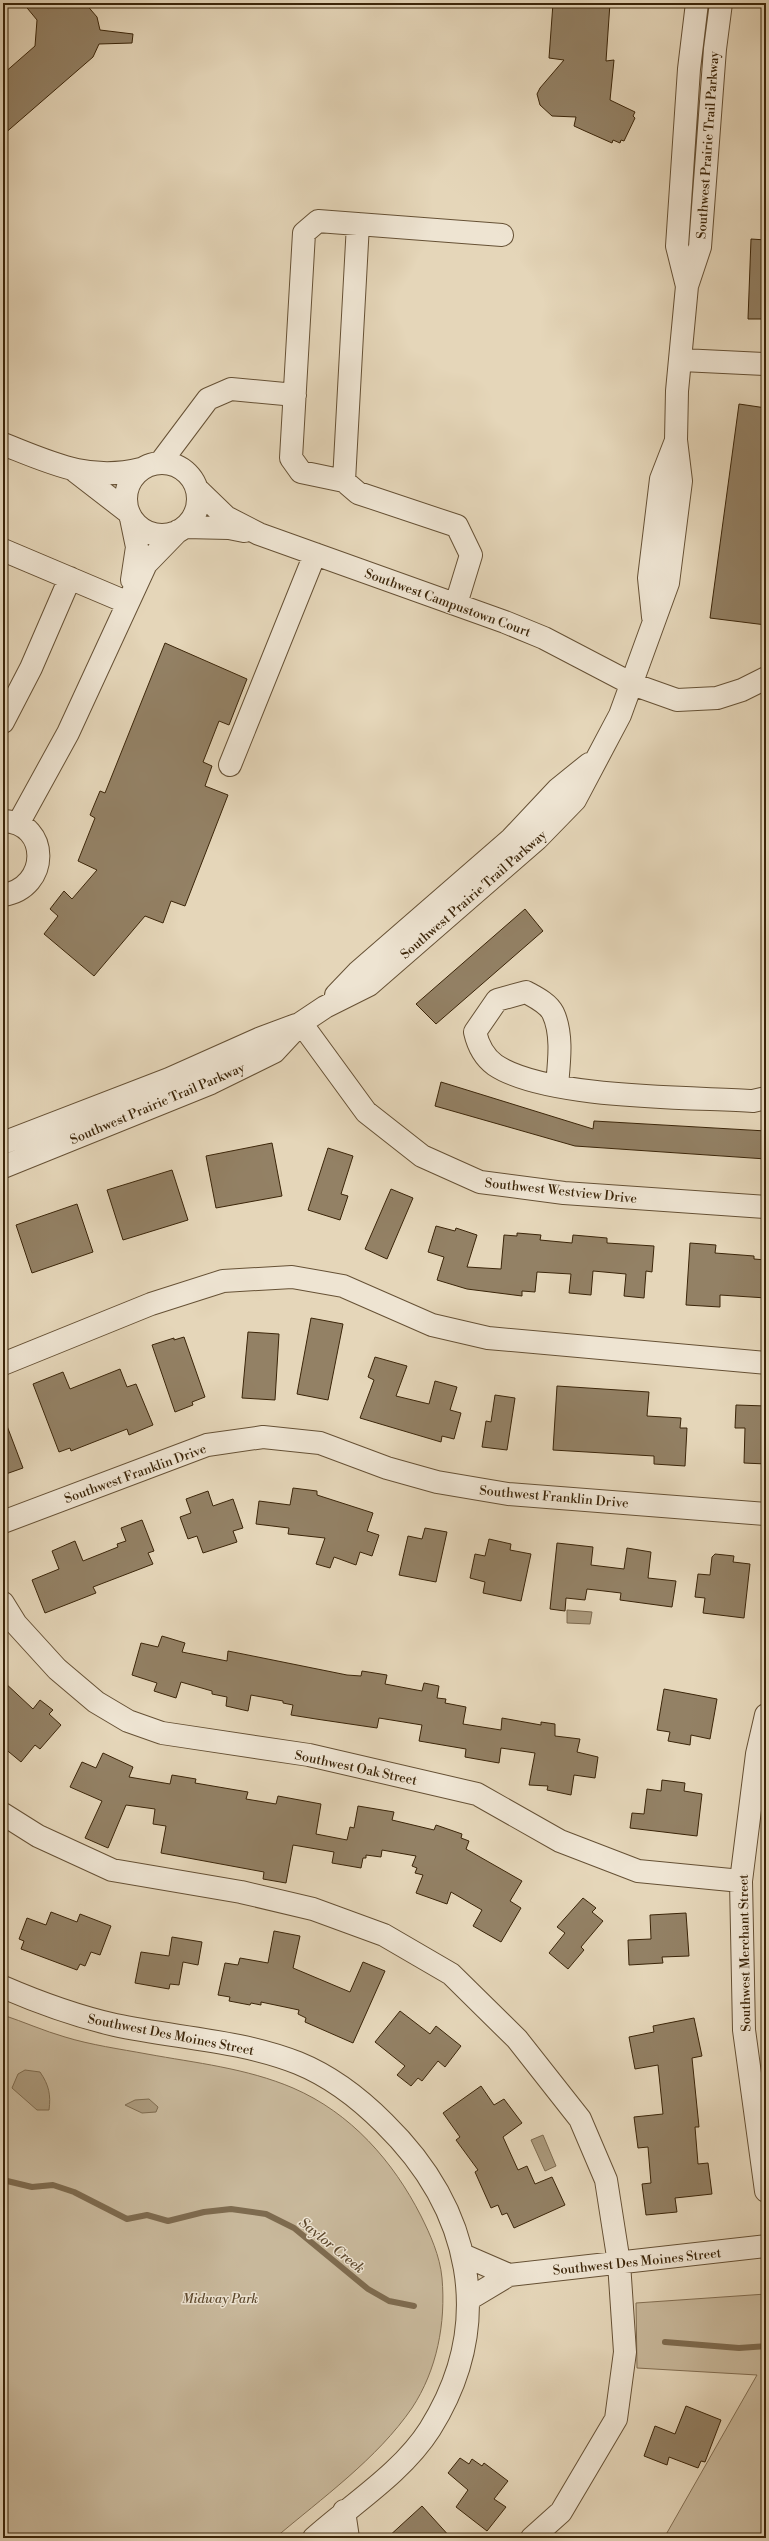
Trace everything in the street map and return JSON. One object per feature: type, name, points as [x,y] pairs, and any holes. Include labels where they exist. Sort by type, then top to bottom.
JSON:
[{"type":"street","name":"Southwest Prairie Trail Parkway","points":[[687,286],[677,246],[689,69],[697,3]]},
{"type":"street","name":"Southwest Prairie Trail Parkway","points":[[3,1167],[241,1069],[274,1052],[301,1024],[325,1007],[368,984],[537,839],[575,800],[597,758],[612,734],[632,684],[653,621],[668,583],[681,481],[676,440],[678,391],[682,360],[687,286],[700,246],[715,49],[721,3]]},
{"type":"street","points":[[456,604],[472,555],[456,526],[358,493],[344,481],[302,472],[291,458],[304,234],[318,221],[502,235]]},
{"type":"street","points":[[344,481],[358,224]]},
{"type":"street","points":[[682,360],[766,364]]},
{"type":"street","points":[[126,602],[137,547],[126,504],[127,488],[130,481],[151,466],[191,421],[208,399],[231,389],[294,395]]},
{"type":"street","points":[[3,895],[12,893],[28,884],[34,877],[39,861],[36,843],[29,832],[10,822],[68,733],[126,602],[146,564],[181,529],[196,510],[192,481],[191,421]]},
{"type":"street","name":"Southwest Campustown Court","points":[[3,444],[76,471],[124,473],[170,463],[192,481],[226,517],[259,534],[456,604],[544,638],[632,684],[677,700],[717,698],[742,690],[766,678]]},
{"type":"street","name":"Southwest Campustown Court","points":[[76,471],[130,515],[141,529],[155,535],[181,529],[229,528],[259,534]]},
{"type":"street","points":[[4,552],[126,602]]},
{"type":"street","points":[[230,765],[315,554]]},
{"type":"street","points":[[3,722],[31,668],[70,578]]},
{"type":"street","points":[[557,1085],[560,1045],[553,1013],[540,1000],[526,992],[497,1000],[475,1032],[479,1048],[495,1065],[524,1078],[557,1085],[631,1094],[753,1101],[766,1098]]},
{"type":"street","name":"Southwest Prairie Trail Parkway","points":[[3,1143],[169,1079],[261,1038],[301,1024]]},
{"type":"street","name":"Southwest Westview Drive","points":[[301,1024],[366,1112],[422,1156],[480,1182],[564,1193],[766,1207]]},
{"type":"street","points":[[3,1364],[151,1304],[223,1281],[292,1277],[343,1286],[432,1325],[488,1338],[766,1363]]},
{"type":"street","name":"Southwest Franklin Drive","points":[[3,1522],[207,1445],[263,1437],[320,1443],[387,1468],[437,1482],[508,1494],[766,1514]]},
{"type":"street","name":"Southwest Oak Street","points":[[3,1602],[21,1630],[57,1669],[96,1702],[128,1720],[162,1733],[309,1755],[477,1794],[560,1841],[638,1872],[741,1881]]},
{"type":"street","name":"Southwest Merchant Street","points":[[766,1715],[757,1754],[741,1881],[744,2030],[761,2117],[766,2191]]},
{"type":"street","points":[[3,1814],[38,1836],[112,1870],[241,1892],[313,1909],[384,1935],[451,1974],[517,2039],[580,2119],[606,2180],[619,2263],[625,2352],[616,2419],[561,2512],[532,2538]]},
{"type":"street","name":"Southwest Des Moines Street","points":[[3,1987],[43,2005],[117,2025],[224,2042],[299,2063],[349,2092],[375,2114],[420,2163],[449,2211],[463,2255],[469,2299],[464,2348],[448,2396],[429,2430],[405,2460],[314,2538]]},
{"type":"street","name":"Southwest Des Moines Street","points":[[469,2299],[509,2275],[766,2246]]},
{"type":"street","name":"Southwest Des Moines Street","points":[[463,2255],[509,2275]]},
{"type":"street","points":[[344,2511],[348,2538]]},
{"type":"green space","name":"Midway Park","points":[[3,2015],[75,2040],[239,2071],[275,2081],[314,2098],[352,2125],[368,2141],[397,2176],[421,2216],[437,2253],[441,2270],[443,2295],[443,2312],[438,2346],[428,2378],[412,2408],[398,2427],[366,2461],[275,2538],[3,2538]]},
{"type":"green space","points":[[766,2294],[766,2538],[664,2538],[757,2375],[637,2368],[636,2303]]},
{"type":"shaded area","points":[[567,1610],[592,1612],[590,1624],[567,1623]]},
{"type":"shaded area","points":[[25,2070],[40,2072],[43,2077],[49,2090],[49,2110],[37,2110],[12,2088],[18,2074]]},
{"type":"shaded area","points":[[149,2099],[158,2107],[156,2112],[142,2113],[125,2105],[135,2100]]},
{"type":"shaded area","points":[[543,2135],[556,2166],[545,2171],[531,2140]]},
{"type":"building","points":[[23,3],[85,3],[97,17],[100,30],[133,34],[132,43],[99,44],[93,57],[3,135],[3,74],[35,46],[37,20]]},
{"type":"building","points":[[553,3],[610,3],[606,61],[614,60],[610,100],[635,112],[633,116],[635,118],[624,141],[621,140],[620,143],[613,140],[612,143],[574,126],[576,117],[552,116],[540,105],[537,94],[540,88],[564,60],[549,58]]},
{"type":"building","points":[[751,239],[766,240],[766,319],[748,319]]},
{"type":"building","points":[[739,404],[766,408],[766,625],[710,618]]},
{"type":"building","points":[[165,643],[247,679],[229,725],[219,721],[203,762],[212,766],[205,786],[228,795],[185,906],[171,901],[163,923],[145,916],[94,976],[44,934],[58,916],[50,909],[64,891],[72,899],[97,870],[78,861],[95,818],[90,815],[100,791],[105,793]]},
{"type":"building","points":[[525,909],[543,931],[436,1024],[416,1004]]},
{"type":"building","points":[[441,1082],[593,1129],[594,1121],[766,1131],[766,1159],[575,1146],[435,1106]]},
{"type":"building","points":[[272,1143],[282,1196],[216,1208],[206,1156]]},
{"type":"building","points":[[328,1148],[353,1156],[341,1194],[348,1196],[340,1220],[308,1210]]},
{"type":"building","points":[[172,1170],[188,1220],[123,1240],[107,1190]]},
{"type":"building","points":[[391,1189],[413,1198],[387,1259],[365,1249]]},
{"type":"building","points":[[77,1204],[93,1252],[32,1273],[16,1225]]},
{"type":"building","points":[[436,1226],[455,1231],[456,1228],[477,1235],[467,1267],[501,1269],[504,1235],[517,1236],[517,1233],[541,1235],[540,1240],[572,1243],[573,1235],[607,1238],[607,1243],[654,1246],[652,1272],[646,1271],[644,1298],[624,1296],[626,1274],[593,1271],[591,1295],[569,1293],[571,1274],[537,1272],[535,1292],[522,1291],[522,1296],[467,1289],[437,1280],[444,1257],[428,1252]]},
{"type":"building","points":[[690,1243],[716,1245],[715,1253],[754,1256],[754,1259],[766,1260],[766,1298],[720,1295],[720,1307],[686,1305]]},
{"type":"building","points":[[311,1318],[343,1324],[328,1400],[297,1394]]},
{"type":"building","points":[[248,1332],[279,1334],[275,1400],[242,1398]]},
{"type":"building","points":[[184,1337],[205,1397],[192,1402],[193,1405],[175,1412],[152,1345],[174,1338],[174,1340]]},
{"type":"building","points":[[375,1357],[407,1366],[396,1396],[429,1404],[435,1381],[457,1387],[450,1410],[461,1413],[454,1439],[442,1436],[441,1442],[360,1418],[374,1380],[368,1377]]},
{"type":"building","points":[[120,1369],[127,1387],[136,1384],[153,1425],[129,1435],[127,1429],[71,1451],[70,1448],[59,1452],[33,1384],[63,1372],[70,1389]]},
{"type":"building","points":[[557,1386],[649,1392],[647,1416],[681,1418],[680,1428],[687,1428],[685,1466],[654,1464],[654,1456],[553,1450]]},
{"type":"building","points":[[495,1395],[515,1398],[507,1450],[482,1447],[486,1421],[491,1422]]},
{"type":"building","points":[[736,1405],[766,1406],[766,1464],[744,1463],[745,1428],[735,1428]]},
{"type":"building","points":[[4,1418],[23,1468],[3,1475],[3,1419]]},
{"type":"building","points":[[293,1488],[317,1491],[317,1495],[373,1513],[367,1531],[379,1535],[372,1556],[360,1552],[356,1565],[334,1557],[330,1568],[316,1564],[325,1538],[288,1534],[289,1528],[256,1524],[259,1501],[290,1505]]},
{"type":"building","points":[[208,1491],[213,1506],[233,1499],[243,1528],[233,1531],[237,1542],[203,1553],[197,1536],[188,1539],[180,1517],[191,1513],[186,1499]]},
{"type":"building","points":[[142,1520],[154,1551],[148,1553],[153,1564],[93,1587],[96,1593],[45,1613],[32,1580],[59,1569],[52,1551],[75,1541],[83,1561],[118,1547],[117,1544],[126,1541],[121,1528]]},
{"type":"building","points":[[425,1528],[447,1532],[436,1582],[399,1575],[408,1536],[422,1539]]},
{"type":"building","points":[[489,1539],[511,1544],[510,1550],[531,1554],[521,1601],[483,1593],[485,1582],[470,1578],[475,1554],[485,1556]]},
{"type":"building","points":[[557,1543],[593,1547],[591,1565],[624,1569],[627,1548],[651,1552],[648,1578],[676,1581],[672,1607],[620,1600],[621,1593],[587,1589],[585,1600],[566,1598],[565,1611],[550,1609]]},
{"type":"building","points":[[715,1554],[734,1556],[733,1562],[750,1564],[744,1618],[703,1613],[705,1598],[695,1597],[698,1574],[710,1575],[712,1557]]},
{"type":"building","points":[[162,1636],[185,1643],[182,1652],[227,1661],[228,1651],[347,1675],[361,1676],[362,1671],[387,1675],[385,1684],[422,1691],[424,1683],[439,1686],[437,1698],[446,1699],[445,1703],[466,1707],[463,1724],[501,1730],[502,1718],[541,1725],[541,1722],[555,1724],[555,1736],[580,1739],[577,1752],[598,1757],[595,1778],[574,1775],[571,1795],[547,1790],[548,1786],[529,1785],[535,1753],[501,1748],[499,1763],[465,1757],[466,1749],[419,1741],[422,1725],[379,1718],[377,1728],[291,1715],[293,1705],[283,1703],[283,1701],[251,1695],[248,1711],[226,1706],[227,1697],[212,1694],[212,1691],[181,1682],[176,1698],[154,1691],[157,1683],[132,1675],[141,1643],[158,1647]]},
{"type":"building","points":[[3,1681],[33,1709],[40,1700],[53,1710],[49,1714],[61,1725],[40,1749],[35,1745],[21,1762],[3,1747]]},
{"type":"building","points":[[664,1689],[717,1699],[710,1739],[691,1735],[690,1745],[668,1741],[670,1732],[657,1730]]},
{"type":"building","points":[[103,1753],[133,1767],[129,1777],[170,1784],[172,1775],[196,1779],[195,1783],[248,1792],[246,1799],[276,1804],[278,1796],[321,1804],[316,1834],[347,1840],[350,1827],[354,1828],[358,1806],[394,1812],[392,1820],[434,1830],[436,1825],[462,1834],[461,1838],[469,1841],[466,1849],[522,1881],[510,1901],[521,1908],[501,1942],[473,1926],[482,1910],[451,1892],[447,1904],[416,1893],[423,1875],[415,1873],[417,1868],[412,1866],[416,1856],[382,1850],[381,1857],[366,1855],[366,1858],[363,1858],[361,1868],[332,1863],[334,1852],[293,1845],[286,1883],[263,1879],[264,1872],[161,1853],[166,1826],[153,1824],[155,1809],[126,1805],[108,1848],[85,1838],[102,1801],[70,1787],[82,1762],[96,1768]]},
{"type":"building","points":[[662,1780],[685,1783],[684,1791],[702,1794],[697,1836],[630,1828],[632,1813],[644,1814],[647,1789],[661,1791]]},
{"type":"building","points":[[583,1898],[596,1908],[592,1912],[603,1921],[581,1947],[584,1950],[568,1969],[549,1953],[565,1933],[557,1927]]},
{"type":"building","points":[[51,1912],[77,1922],[80,1914],[111,1926],[100,1955],[91,1952],[85,1966],[80,1964],[77,1970],[21,1949],[24,1941],[19,1939],[27,1918],[46,1925]]},
{"type":"building","points":[[686,1913],[689,1956],[662,1957],[663,1963],[629,1965],[628,1940],[651,1939],[650,1915]]},
{"type":"building","points":[[274,1931],[300,1936],[293,1968],[350,1992],[363,1962],[385,1971],[353,2043],[305,2022],[306,2018],[298,2014],[299,2010],[261,2002],[261,2005],[251,2003],[250,2005],[229,2001],[230,1997],[218,1995],[225,1963],[238,1965],[240,1958],[268,1963]]},
{"type":"building","points":[[172,1937],[202,1942],[198,1965],[183,1962],[179,1985],[170,1984],[169,1989],[135,1983],[141,1952],[169,1956]]},
{"type":"building","points":[[400,2011],[430,2034],[436,2026],[461,2046],[445,2067],[438,2061],[422,2081],[418,2078],[411,2086],[397,2075],[405,2066],[375,2042]]},
{"type":"building","points":[[694,2018],[702,2056],[692,2058],[699,2127],[695,2127],[698,2164],[708,2163],[712,2194],[675,2198],[677,2212],[646,2215],[642,2184],[651,2183],[648,2147],[638,2148],[634,2117],[663,2114],[658,2065],[635,2069],[629,2037],[654,2032],[653,2026]]},
{"type":"building","points":[[481,2086],[494,2105],[504,2099],[522,2123],[503,2137],[518,2170],[527,2166],[535,2184],[552,2177],[565,2205],[514,2228],[507,2213],[502,2215],[498,2205],[491,2208],[475,2172],[478,2170],[456,2140],[460,2137],[443,2113]]},
{"type":"building","points":[[686,2406],[721,2420],[705,2462],[701,2461],[698,2468],[669,2457],[667,2465],[644,2456],[655,2426],[675,2434]]},
{"type":"building","points":[[460,2458],[469,2464],[472,2459],[482,2466],[484,2463],[508,2481],[494,2499],[506,2507],[487,2531],[456,2507],[468,2490],[448,2473]]},
{"type":"building","points":[[422,2506],[451,2538],[387,2538]]},
{"type":"waterway","name":"Saylor Creek","points":[[3,2180],[32,2187],[53,2185],[74,2192],[127,2219],[147,2215],[168,2221],[204,2212],[231,2209],[266,2214],[294,2228],[368,2289],[389,2301],[414,2306]]},
{"type":"waterway","name":"Saylor Creek","points":[[665,2342],[739,2348],[766,2346]]}]
